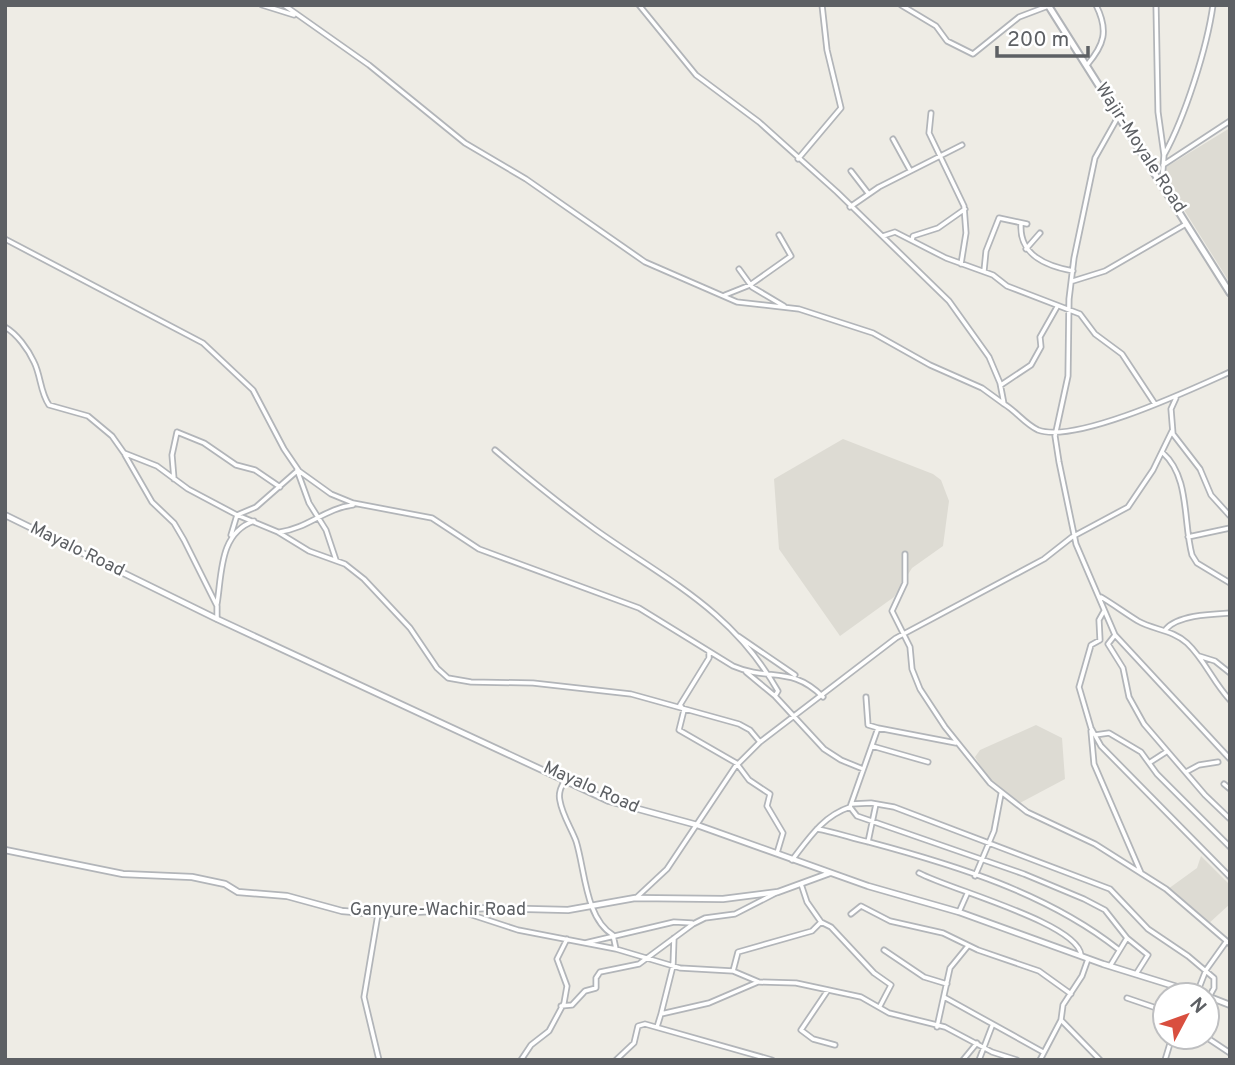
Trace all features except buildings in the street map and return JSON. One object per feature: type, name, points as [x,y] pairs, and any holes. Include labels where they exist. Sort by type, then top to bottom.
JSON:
[{"type":"main road","name":"Wajir-Moyale Road","points":[[1048,5],[1230,293]]},
{"type":"street","points":[[261,5],[296,15]]},
{"type":"street","points":[[284,5],[351,52],[465,144],[526,180],[653,266],[747,305],[786,307],[873,333],[952,376],[982,388],[1037,429],[1055,433],[1092,425],[1177,396],[1230,372]]},
{"type":"street","points":[[639,5],[692,70],[759,122],[883,236],[955,307],[984,348],[1001,385],[1004,404]]},
{"type":"street","points":[[798,159],[841,108],[827,50],[821,5]]},
{"type":"street","points":[[901,5],[936,26],[947,41],[973,54],[1005,31],[1019,17],[1048,5]]},
{"type":"street","points":[[1087,65],[1104,43],[1104,24],[1096,5]]},
{"type":"street","points":[[1156,5],[1159,139],[1164,155]]},
{"type":"street","points":[[1162,183],[1161,166],[1164,155],[1176,132],[1199,63],[1213,5]]},
{"type":"street","points":[[931,113],[929,133],[965,209],[967,233],[961,264]]},
{"type":"street","points":[[1118,116],[1095,158],[1073,271],[1069,310],[1068,376],[1055,433],[1075,537],[1115,635],[1230,759]]},
{"type":"street","points":[[1161,166],[1230,121]]},
{"type":"street","points":[[893,139],[910,170]]},
{"type":"street","points":[[850,206],[910,170],[962,145]]},
{"type":"street","points":[[851,171],[868,193]]},
{"type":"street","points":[[912,240],[914,236],[938,228],[965,209]]},
{"type":"street","points":[[984,271],[986,251],[999,218],[1027,224]]},
{"type":"street","points":[[1073,281],[1105,271],[1187,223]]},
{"type":"street","points":[[1021,224],[1020,239],[1026,249],[1048,266],[1073,271]]},
{"type":"street","points":[[883,236],[895,232],[961,264],[984,271],[1007,286],[1084,317],[1095,334],[1109,347],[1120,352],[1155,404]]},
{"type":"street","points":[[1026,249],[1040,233]]},
{"type":"street","points":[[723,296],[750,285],[791,256],[779,234]]},
{"type":"street","points":[[5,239],[203,343],[253,390],[295,465],[306,496],[319,517],[336,560]]},
{"type":"street","points":[[739,270],[750,285],[786,307]]},
{"type":"street","points":[[1001,385],[1031,365],[1041,348],[1040,337],[1057,307]]},
{"type":"street","points":[[5,327],[19,338],[35,363],[40,386],[49,405],[76,412],[100,424],[124,453],[152,502],[174,523],[217,606]]},
{"type":"street","points":[[635,898],[667,869],[737,764],[760,742],[823,697],[859,664],[904,633],[1044,559],[1075,537],[1128,507],[1163,453],[1172,431],[1171,409],[1177,396]]},
{"type":"street","points":[[1172,431],[1200,469],[1211,495],[1230,516]]},
{"type":"street","points":[[174,479],[172,455],[177,432],[204,443],[236,466],[255,470],[281,487]]},
{"type":"street","points":[[495,450],[578,517],[704,602],[769,674],[778,691],[775,696]]},
{"type":"street","points":[[124,453],[157,466],[174,479],[237,515],[278,532],[309,551],[336,560],[373,588],[421,641],[437,668],[448,678],[471,682],[533,683],[631,695],[739,724],[750,730],[760,742]]},
{"type":"street","points":[[1163,453],[1175,467],[1181,485],[1188,537],[1197,563],[1230,583]]},
{"type":"street","points":[[295,465],[331,494],[432,518],[479,550],[639,608],[744,670],[775,696],[824,749],[863,769]]},
{"type":"street","points":[[237,515],[256,508],[297,471]]},
{"type":"street","points":[[278,532],[299,530],[337,506],[364,503]]},
{"type":"street","name":"Mayalo Road","points":[[5,514],[217,619],[629,808],[697,825],[792,860],[959,912],[1088,959],[1158,981]]},
{"type":"street","points":[[217,619],[226,547],[237,515]]},
{"type":"street","points":[[230,537],[254,522]]},
{"type":"street","points":[[1188,537],[1230,528]]},
{"type":"street","points":[[905,554],[905,583],[892,611],[904,633],[920,689],[958,743],[1001,794],[1027,812],[1095,845],[1141,873],[1166,890],[1228,943],[1206,970],[1202,981]]},
{"type":"street","points":[[1101,597],[1138,621],[1166,629],[1199,656],[1215,661],[1230,673]]},
{"type":"street","points":[[1104,611],[1098,629],[1100,639],[1108,645],[1123,668],[1129,697],[1137,712],[1166,752],[1230,819]]},
{"type":"street","points":[[1166,629],[1170,624],[1230,613]]},
{"type":"street","points":[[736,635],[823,697]]},
{"type":"street","points":[[1108,645],[1115,635]]},
{"type":"street","points":[[1100,639],[1091,645],[1079,687],[1091,729],[1094,764],[1141,873]]},
{"type":"street","points":[[684,710],[680,705],[709,658],[709,651]]},
{"type":"street","points":[[1199,656],[1211,679],[1230,700]]},
{"type":"street","points":[[744,670],[796,676]]},
{"type":"street","points":[[866,698],[867,725],[958,743]]},
{"type":"street","points":[[684,710],[679,730],[737,764],[749,780],[769,794],[767,806],[783,833],[776,854]]},
{"type":"street","points":[[850,806],[878,728]]},
{"type":"street","points":[[1091,729],[1114,762],[1177,820],[1230,877]]},
{"type":"street","points":[[1095,735],[1111,734],[1136,748],[1230,847]]},
{"type":"street","points":[[872,746],[928,762]]},
{"type":"street","points":[[1149,763],[1166,752]]},
{"type":"street","points":[[1185,772],[1199,765],[1218,762]]},
{"type":"street","points":[[565,779],[559,792],[560,802],[576,843],[593,906],[606,930],[617,937],[674,922],[694,924]]},
{"type":"street","points":[[1224,784],[1230,789]]},
{"type":"street","points":[[975,876],[987,841],[994,831],[1001,794]]},
{"type":"street","points":[[869,842],[875,822],[876,804]]},
{"type":"street","points":[[792,860],[817,829],[830,817],[850,806],[876,804],[921,816],[1072,872],[1115,892],[1147,929],[1206,970],[1215,981]]},
{"type":"street","points":[[850,806],[857,816],[981,859],[1098,906],[1112,916],[1127,938],[1148,955],[1136,974]]},
{"type":"street","points":[[817,829],[891,846],[975,876],[1068,914],[1118,949]]},
{"type":"street","name":"Ganyure-Wachir Road","points":[[5,850],[124,874],[192,877],[225,884],[238,892],[287,896],[342,911],[378,914],[488,908],[568,911],[635,898],[723,899],[778,892],[831,873]]},
{"type":"street","points":[[919,873],[1044,922],[1076,944],[1081,955]]},
{"type":"street","points":[[800,883],[807,902],[821,922],[831,927],[873,973],[891,985],[880,1006]]},
{"type":"street","points":[[561,1006],[572,1005],[585,991],[596,988],[596,978],[600,972],[639,964],[705,918],[735,914],[778,892]]},
{"type":"street","points":[[959,912],[968,894]]},
{"type":"street","points":[[851,914],[861,906],[890,921],[943,933],[968,946],[1039,971],[1071,994]]},
{"type":"street","points":[[460,911],[507,928],[616,949],[673,966],[733,971],[759,982],[796,984],[828,990],[880,1006],[889,1013],[937,1027],[1017,1060]]},
{"type":"street","points":[[372,1058],[378,1045],[364,997],[378,914]]},
{"type":"street","points":[[733,971],[738,952],[812,931],[821,922]]},
{"type":"street","points":[[583,943],[613,935]]},
{"type":"street","points":[[613,935],[616,949]]},
{"type":"street","points":[[657,1027],[673,966],[674,938]]},
{"type":"street","points":[[1110,966],[1127,938]]},
{"type":"street","points":[[521,1060],[531,1045],[549,1031],[561,1006],[567,986],[557,959],[567,939]]},
{"type":"street","points":[[937,1027],[950,968],[968,946]]},
{"type":"street","points":[[884,950],[924,977],[947,984]]},
{"type":"street","points":[[1040,1060],[1061,1020],[1063,1005],[1083,976],[1088,959]]},
{"type":"street","points":[[661,1014],[709,1003],[759,982]]},
{"type":"street","points":[[828,990],[801,1030],[813,1039],[835,1045]]},
{"type":"street","points":[[944,997],[1043,1052]]},
{"type":"street","points":[[1127,998],[1151,1006]]},
{"type":"street","points":[[1061,1020],[1100,1060]]},
{"type":"street","points":[[616,1060],[634,1043],[638,1026],[657,1027],[772,1060]]},
{"type":"street","points":[[979,1060],[992,1026]]},
{"type":"street","points":[[963,1060],[977,1043]]},
{"type":"street","points":[[376,1052],[379,1060]]},
{"type":"shaded area","points":[[1230,128],[1230,283],[1166,181],[1163,169]]},
{"type":"shaded area","points":[[843,439],[933,474],[941,480],[949,501],[943,546],[912,568],[894,597],[840,636],[779,549],[774,479]]},
{"type":"shaded area","points":[[1036,725],[1062,738],[1065,779],[1018,804],[994,788],[975,757],[980,750]]},
{"type":"shaded area","points":[[1201,856],[1230,885],[1230,904],[1207,925],[1168,889],[1197,868]]}]
